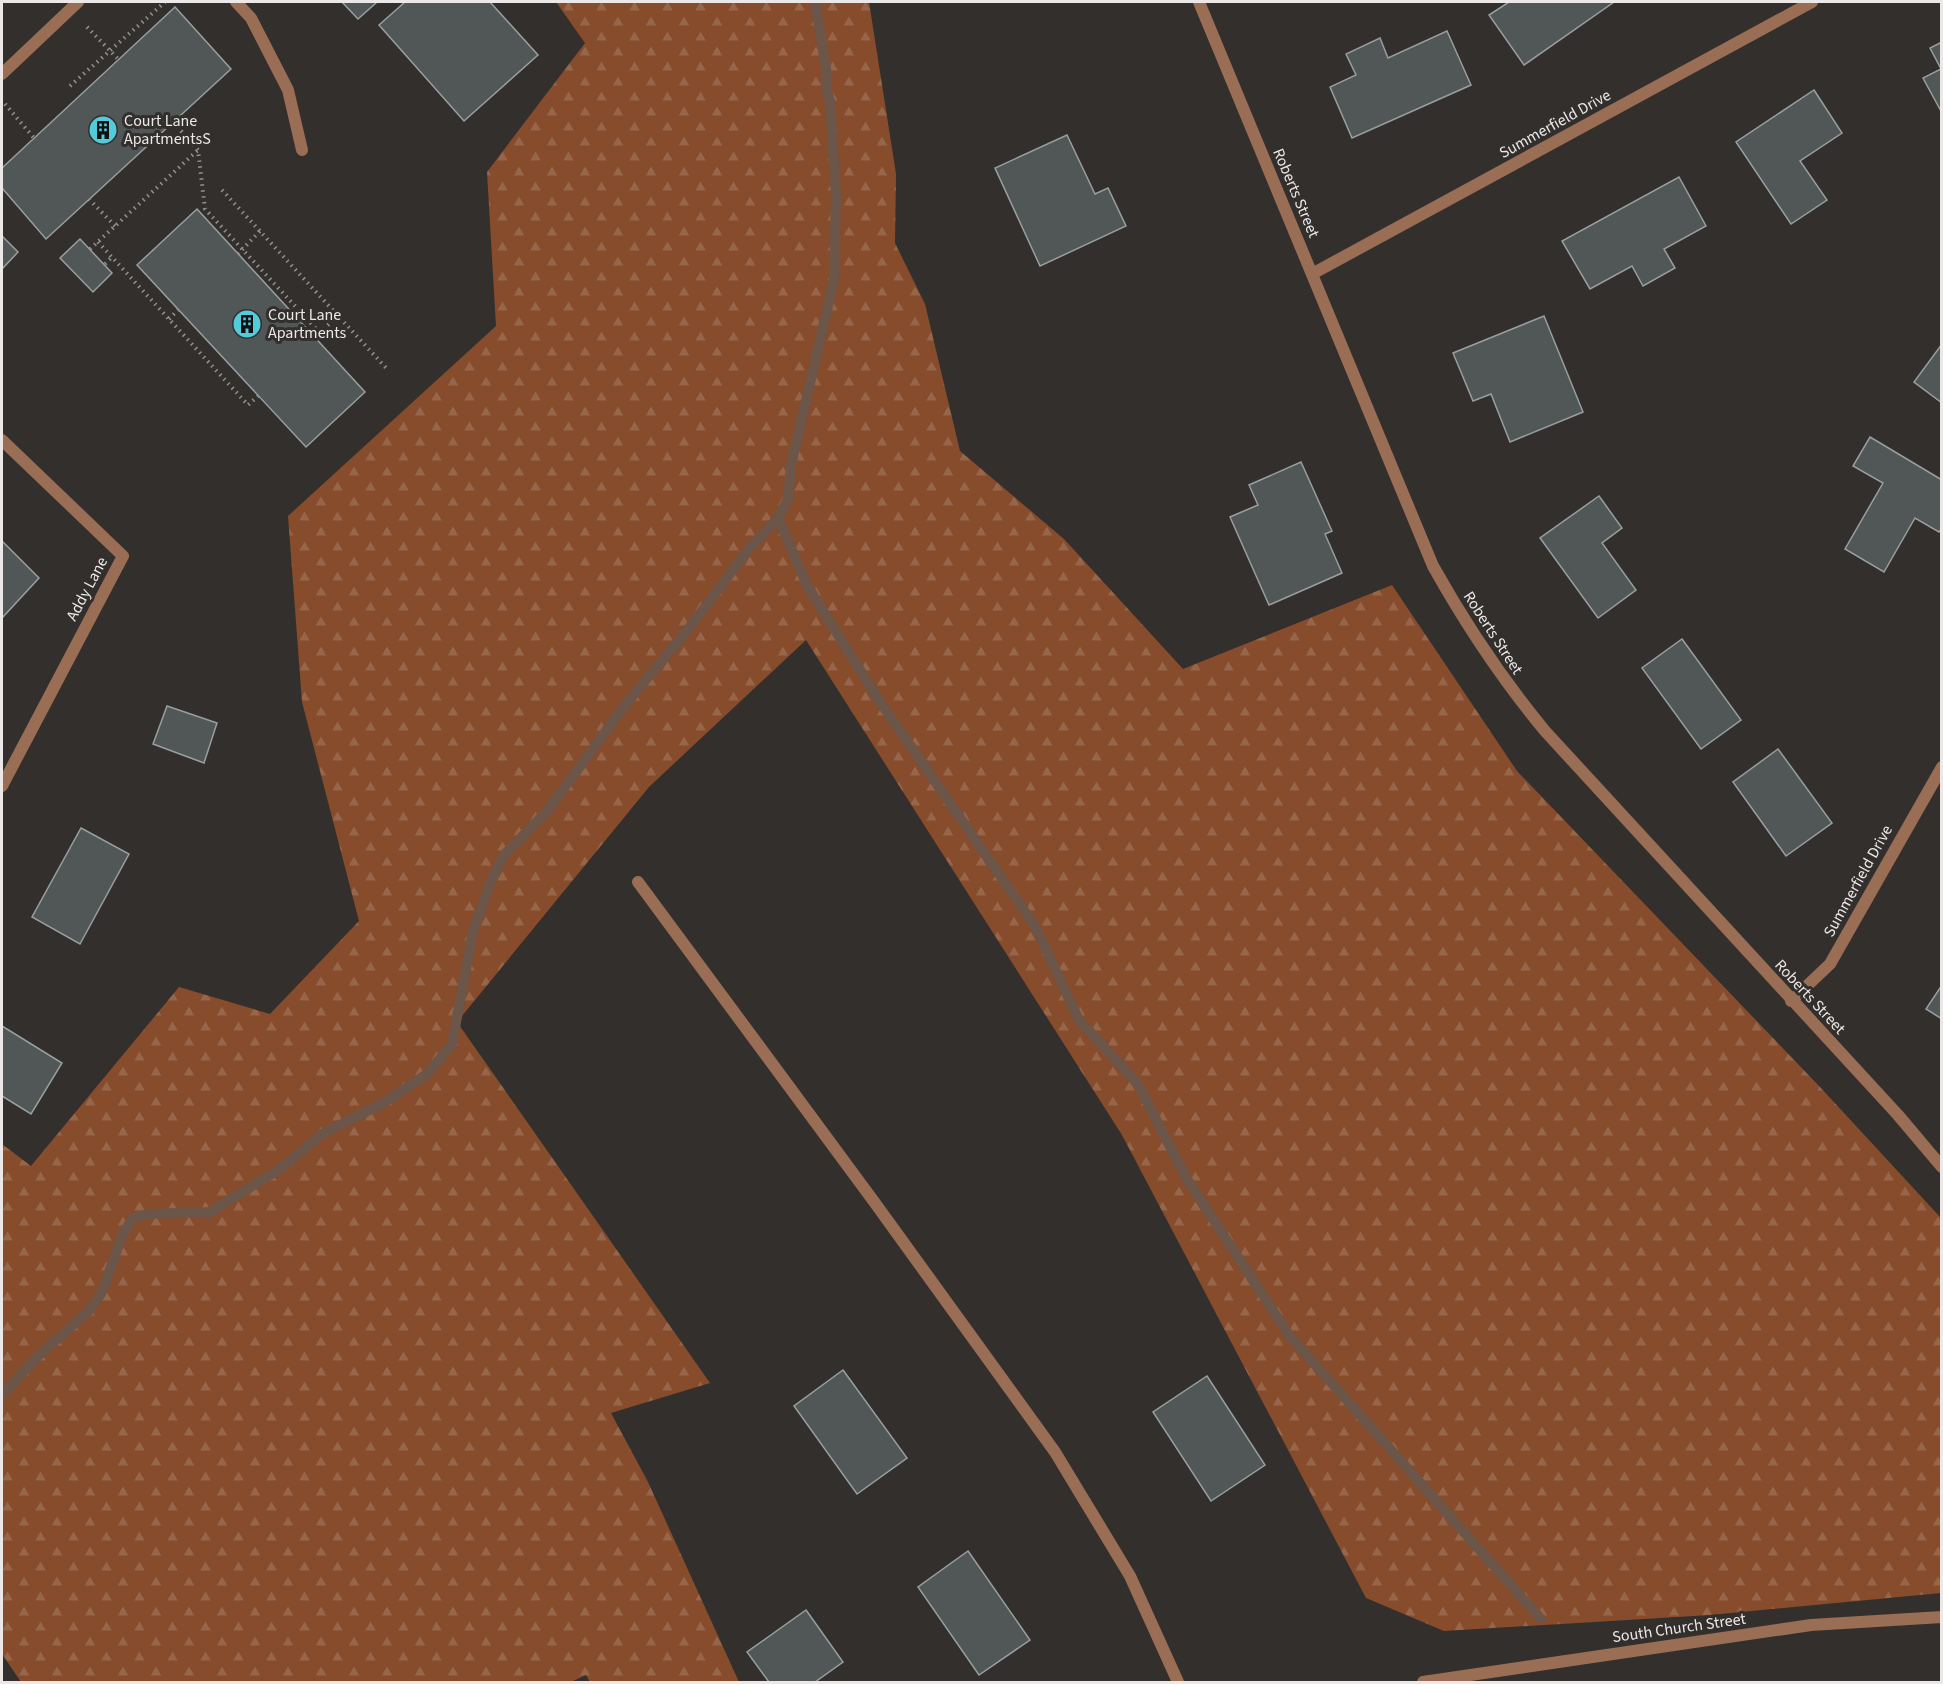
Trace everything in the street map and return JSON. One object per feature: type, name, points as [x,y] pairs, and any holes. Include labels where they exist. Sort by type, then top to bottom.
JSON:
[{"type":"street","points":[[2,74],[78,2]]},
{"type":"street","points":[[236,2],[251,18],[288,90],[302,150]]},
{"type":"street","name":"Roberts Street","points":[[1199,2],[1433,566],[1467,626],[1503,680],[1545,731],[1898,1115],[1941,1167]]},
{"type":"street","name":"Summerfield Drive","points":[[1312,274],[1812,2]]},
{"type":"street","name":"Addy Lane","points":[[2,440],[123,556],[2,786]]},
{"type":"street","name":"Summerfield Drive","points":[[1791,1001],[1830,964],[1941,766]]},
{"type":"street","points":[[638,882],[868,1193],[1055,1452],[1130,1576],[1178,1683]]},
{"type":"street","name":"South Church Street","points":[[1422,1683],[1811,1625],[1941,1617]]},
{"type":"path","points":[[70,86],[165,2]]},
{"type":"path","points":[[87,27],[119,60]]},
{"type":"path","points":[[5,104],[34,138]]},
{"type":"path","points":[[173,122],[198,150],[205,209],[320,333]]},
{"type":"path","points":[[90,249],[198,150]]},
{"type":"path","points":[[222,190],[388,370]]},
{"type":"path","points":[[89,199],[115,226]]},
{"type":"path","points":[[238,254],[260,231]]},
{"type":"path","points":[[98,242],[248,405],[258,396]]},
{"type":"path","points":[[105,264],[112,257]]},
{"type":"path","points":[[169,319],[178,310]]},
{"type":"path","points":[[315,338],[338,315]]},
{"type":"green space","points":[[556,2],[869,2],[896,174],[895,243],[925,304],[960,451],[1064,539],[1183,669],[1392,585],[1517,771],[1820,1087],[1941,1218],[1941,1593],[1710,1615],[1444,1631],[1366,1598],[1122,1135],[806,640],[649,787],[457,1022],[710,1383],[611,1413],[648,1482],[739,1682],[590,1682],[586,1675],[571,1682],[21,1682],[2,1654],[2,1144],[31,1166],[179,987],[270,1014],[359,921],[302,702],[288,516],[496,326],[487,172],[585,43]]},
{"type":"building","points":[[342,2],[377,2],[358,19]]},
{"type":"building","points":[[405,2],[490,2],[538,55],[464,121],[379,25]]},
{"type":"building","points":[[1509,2],[1614,2],[1524,65],[1489,15]]},
{"type":"building","name":"Court Lane ApartmentsS","points":[[175,7],[231,69],[46,239],[2,188],[2,168]]},
{"type":"building","points":[[1447,31],[1471,85],[1352,138],[1330,87],[1356,75],[1346,54],[1380,38],[1388,58]]},
{"type":"building","points":[[1942,42],[1942,113],[1923,78],[1941,69],[1930,48]]},
{"type":"building","points":[[1814,90],[1842,133],[1800,161],[1827,200],[1791,224],[1736,142]]},
{"type":"building","points":[[1067,135],[1095,194],[1108,188],[1126,226],[1040,266],[995,168]]},
{"type":"building","points":[[1679,177],[1706,226],[1664,249],[1675,268],[1643,286],[1632,266],[1590,289],[1562,241]]},
{"type":"building","name":"Court Lane Apartments","points":[[197,209],[365,392],[306,447],[137,265]]},
{"type":"building","points":[[2,236],[18,252],[2,269]]},
{"type":"building","points":[[80,239],[112,273],[93,292],[60,258]]},
{"type":"building","points":[[1544,316],[1583,412],[1510,442],[1491,394],[1473,401],[1453,353]]},
{"type":"building","points":[[1942,344],[1942,403],[1914,382]]},
{"type":"building","points":[[1870,437],[1942,480],[1942,528],[1939,532],[1915,518],[1884,572],[1845,549],[1883,483],[1853,466]]},
{"type":"building","points":[[1301,462],[1332,531],[1325,534],[1342,573],[1269,605],[1230,517],[1258,505],[1249,485]]},
{"type":"building","points":[[1599,496],[1622,528],[1602,543],[1636,590],[1598,618],[1540,538]]},
{"type":"building","points":[[2,541],[39,578],[2,618]]},
{"type":"building","points":[[1682,639],[1741,720],[1701,749],[1642,668]]},
{"type":"building","points":[[167,706],[217,723],[204,763],[153,744]]},
{"type":"building","points":[[1778,749],[1832,823],[1786,856],[1733,782]]},
{"type":"building","points":[[81,828],[129,854],[80,944],[32,917]]},
{"type":"building","points":[[1942,985],[1942,1019],[1926,1009]]},
{"type":"building","points":[[2,1026],[62,1063],[31,1114],[2,1096]]},
{"type":"building","points":[[843,1370],[907,1458],[857,1494],[794,1406]]},
{"type":"building","points":[[1207,1376],[1265,1465],[1211,1501],[1153,1412]]},
{"type":"building","points":[[968,1551],[1030,1640],[979,1675],[918,1587]]},
{"type":"building","points":[[806,1610],[843,1662],[815,1682],[769,1682],[747,1652]]},
{"type":"waterway","points":[[2,1395],[38,1356],[90,1310],[102,1292],[123,1233],[133,1218],[147,1214],[210,1212],[280,1169],[322,1134],[385,1102],[427,1074],[452,1044],[473,931],[491,881],[504,855],[548,810],[625,705],[689,628],[751,546],[778,518],[788,499],[791,465],[834,280],[836,196],[830,101],[826,88],[826,68],[815,2]]},
{"type":"waterway","points":[[778,518],[807,585],[878,699],[1035,926],[1079,1020],[1138,1084],[1185,1176],[1289,1335],[1541,1619]]},
{"type":"place","name":"Court Lane ApartmentsS","points":[[103,130]]},
{"type":"place","name":"Court Lane Apartments","points":[[247,324]]}]
